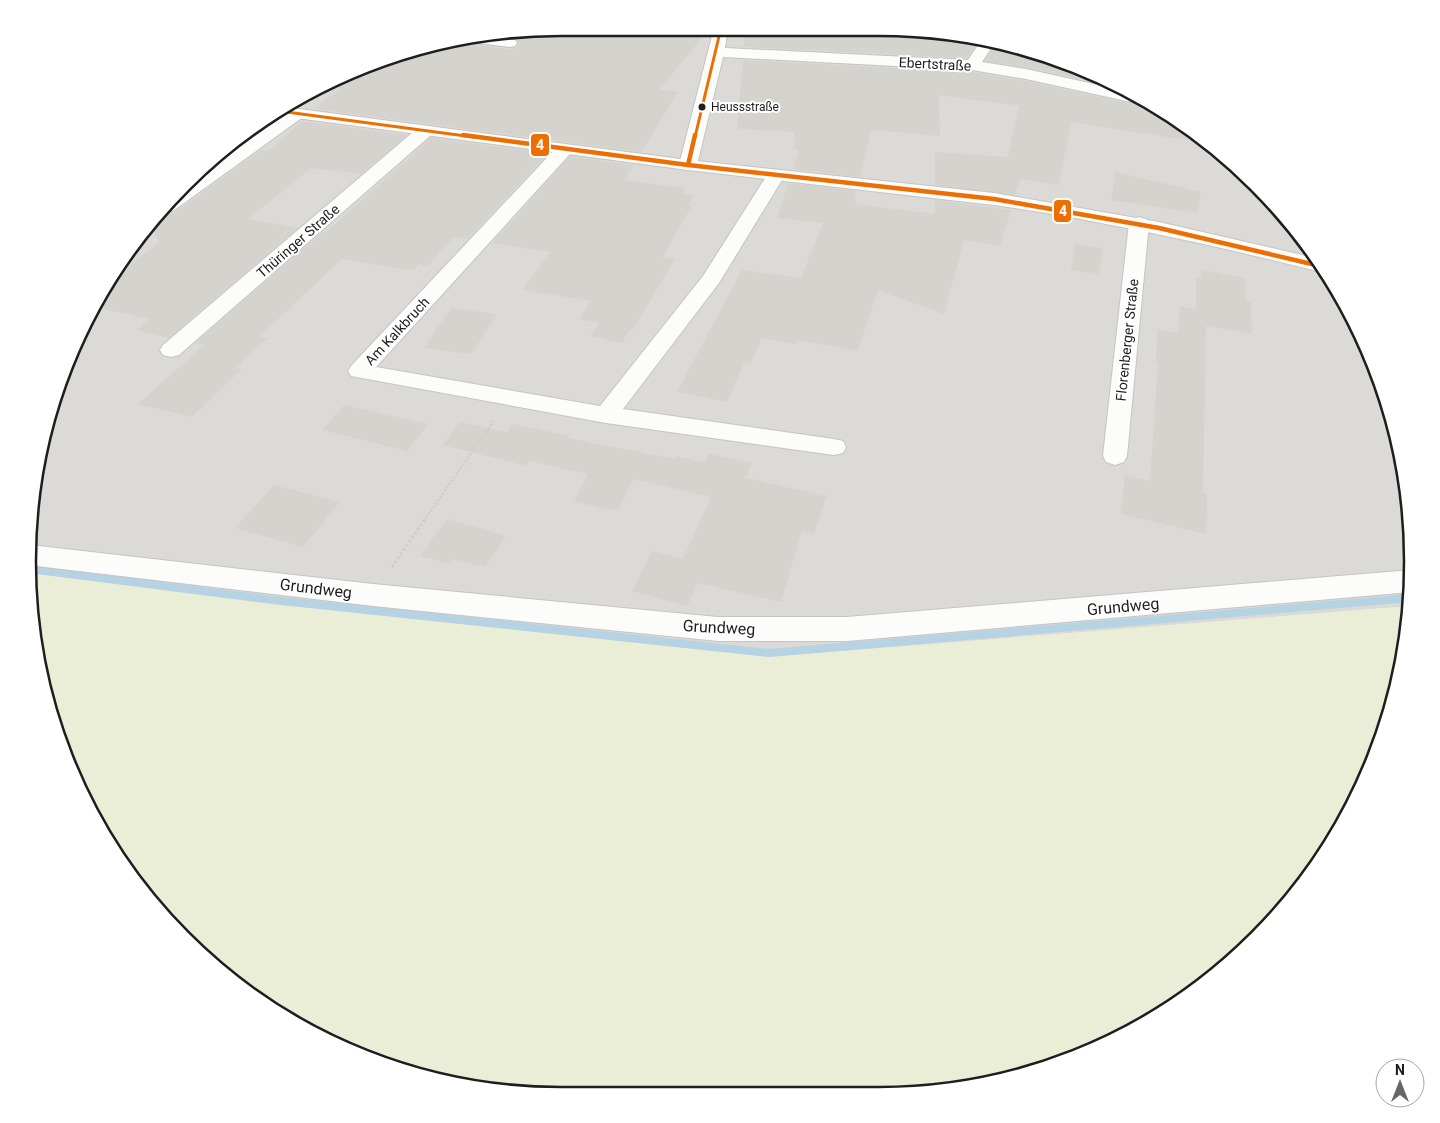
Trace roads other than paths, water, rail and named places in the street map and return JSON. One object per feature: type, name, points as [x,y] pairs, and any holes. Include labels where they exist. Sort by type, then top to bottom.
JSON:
[{"type":"street","points":[[688,165],[720,36]]},
{"type":"street","points":[[494,41],[510,43]]},
{"type":"street","points":[[972,65],[984,47]]},
{"type":"street","name":"Ebertstraße","points":[[717,52],[972,65],[1026,74],[1121,96]]},
{"type":"street","points":[[290,113],[564,150],[994,199],[1139,223],[1225,241],[1310,263]]},
{"type":"street","points":[[190,190],[297,114]]},
{"type":"street","name":"Thüringer Straße","points":[[171,350],[425,131]]},
{"type":"street","name":"Am Kalkbruch","points":[[564,150],[359,371],[606,414],[834,447]]},
{"type":"street","points":[[606,414],[712,280],[776,175]]},
{"type":"street","name":"Florenberger Straße","points":[[1115,456],[1139,223]]},
{"type":"street","name":"Grundweg","points":[[36,556],[373,595],[718,630],[846,630],[1403,583]]},
{"type":"waterway","points":[[36,570],[273,600],[769,653],[1403,599]]},
{"type":"place","name":"Heussstraße","points":[[702,107]]}]
